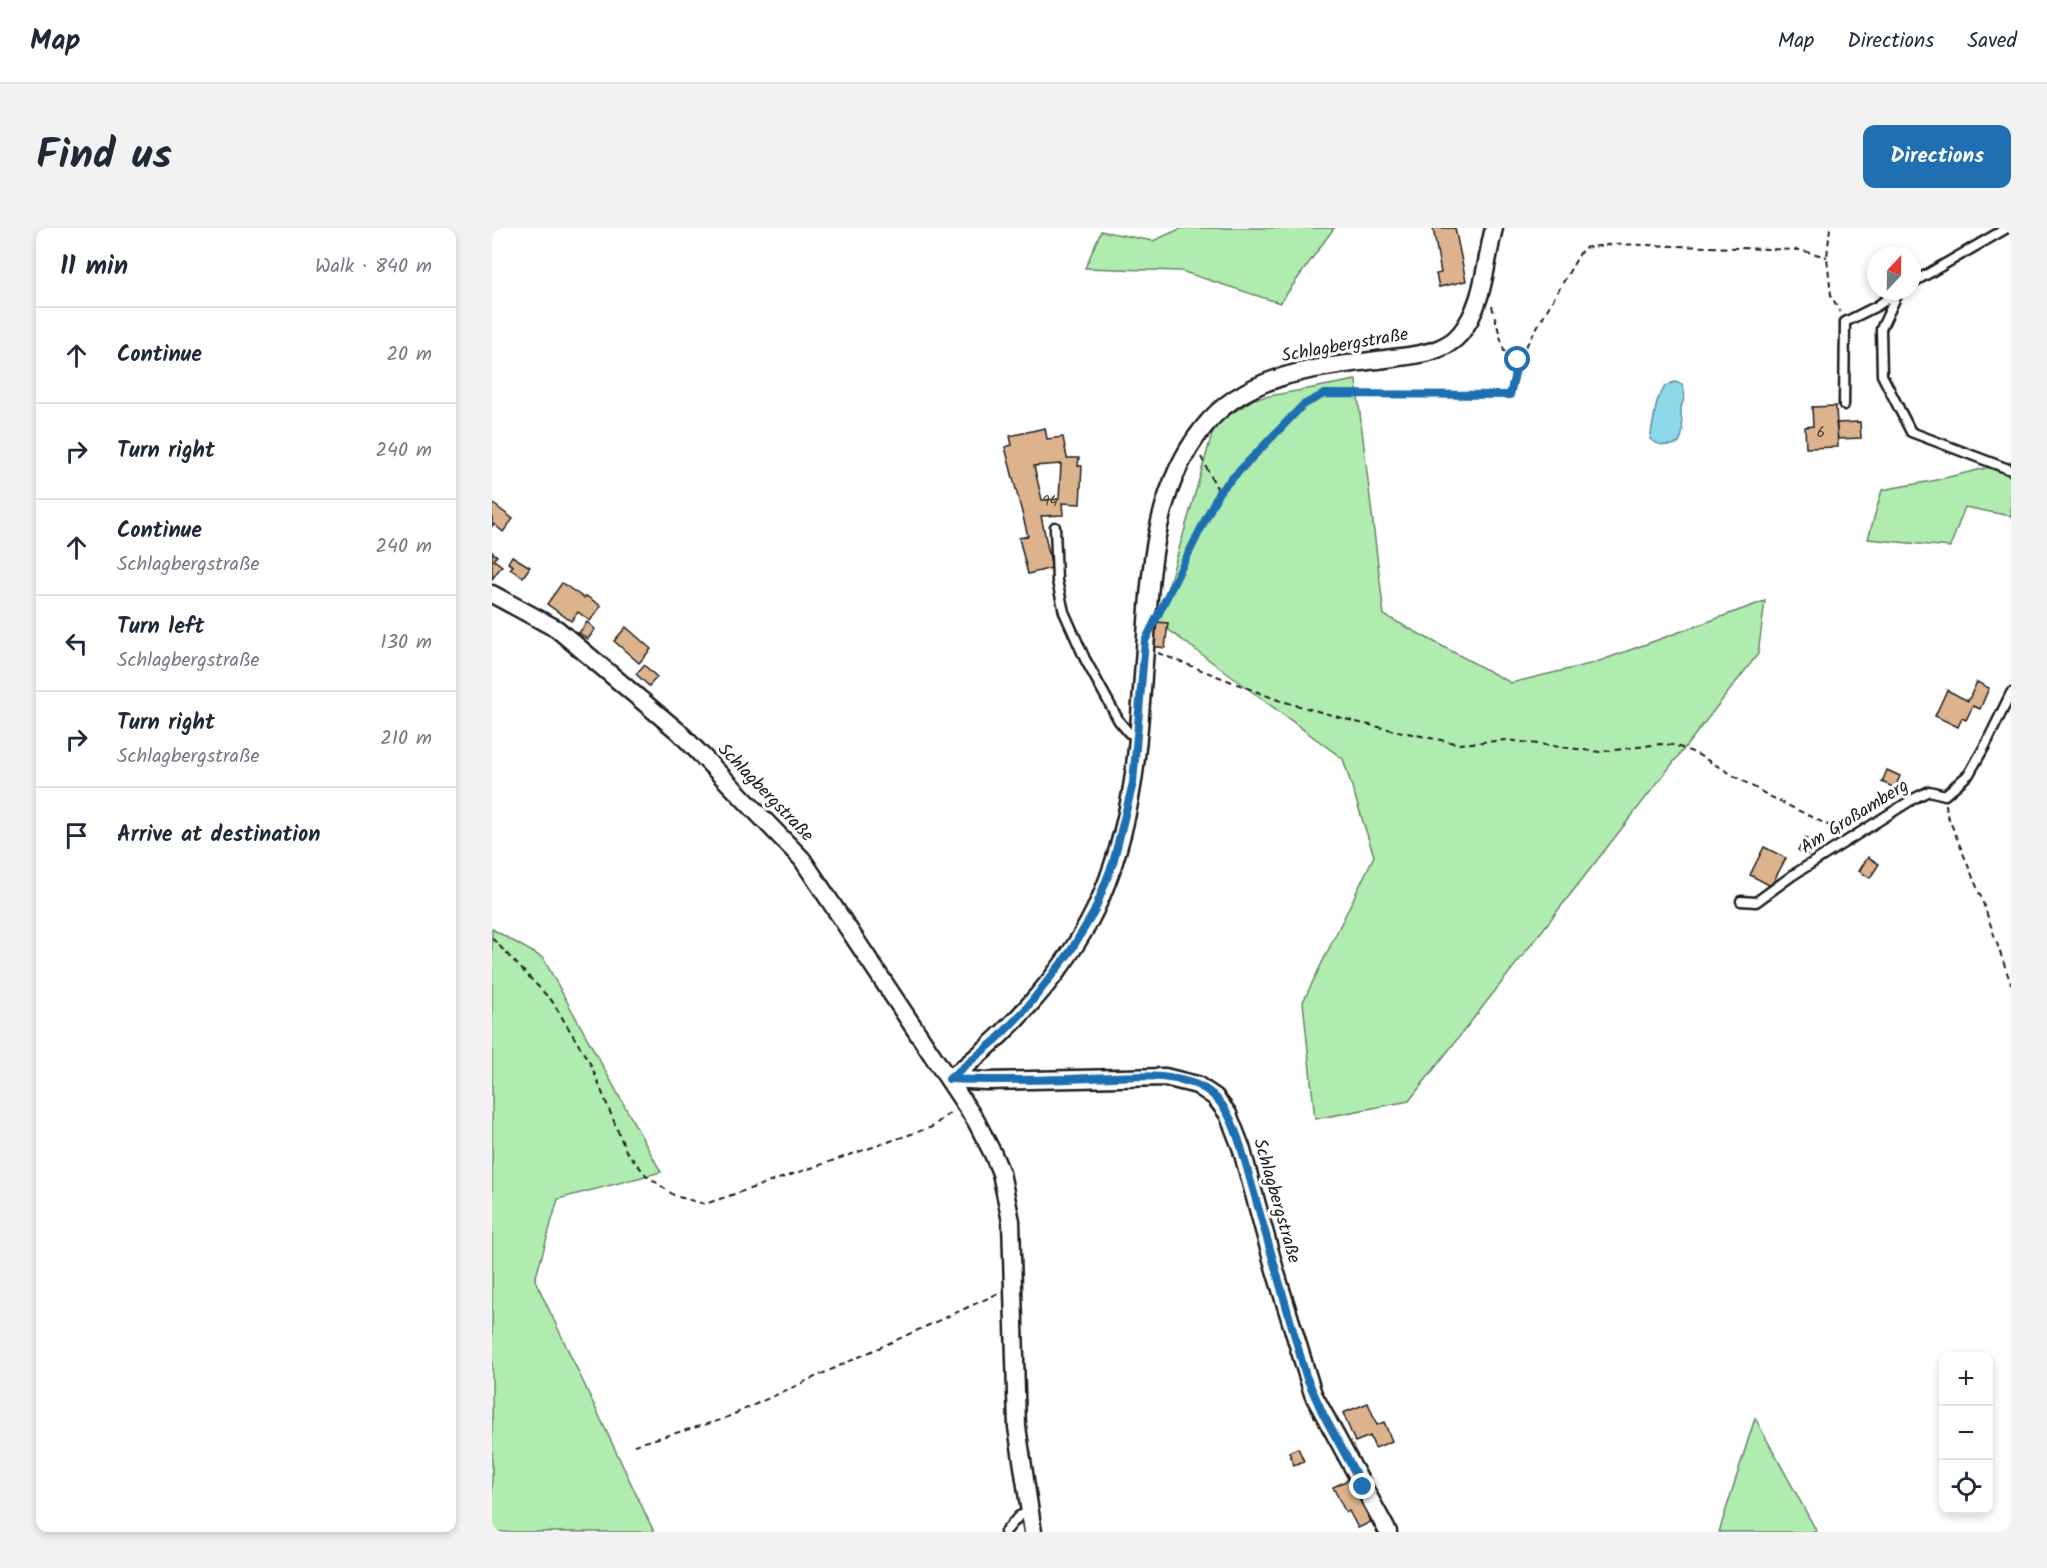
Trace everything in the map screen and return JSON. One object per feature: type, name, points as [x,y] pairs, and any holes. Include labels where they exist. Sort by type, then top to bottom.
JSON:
[{"type":"street","name":"Schlagbergstraße","points":[[949,1079],[996,1040],[1025,1010],[1070,952],[1089,922],[1105,888],[1121,836],[1133,783],[1151,570],[1160,517],[1172,482],[1193,442],[1209,420],[1223,407],[1270,380],[1303,371],[1411,355],[1442,347],[1460,335],[1476,305],[1494,228]]},
{"type":"street","name":"Schlagbergstraße","points":[[492,594],[557,629],[679,732],[802,859],[949,1079],[985,1137],[1001,1173],[1011,1221],[1017,1427],[1033,1532]]},
{"type":"street","name":"Schlagbergstraße","points":[[949,1079],[986,1081],[1165,1077],[1197,1085],[1215,1097],[1228,1114],[1241,1147],[1309,1385],[1388,1532]]},
{"type":"lane","points":[[1921,278],[2007,228]]},
{"type":"lane","points":[[1844,405],[1845,322],[1886,300]]},
{"type":"lane","points":[[1895,300],[1881,329],[1882,375],[1911,432],[2011,470]]},
{"type":"lane","points":[[1055,527],[1059,595],[1071,630],[1119,721],[1129,732],[1137,736]]},
{"type":"lane","points":[[1945,795],[1969,774],[2011,693]]},
{"type":"lane","name":"Am Großamberg","points":[[1741,901],[1756,902],[1793,875],[1913,798],[1929,791],[1945,795]]},
{"type":"lane","points":[[1005,1532],[1019,1516],[1030,1512]]},
{"type":"path","points":[[1830,228],[1827,257],[1831,295],[1845,322]]},
{"type":"path","points":[[1161,609],[1219,492],[1303,405],[1324,394],[1510,395],[1518,360],[1583,248],[1614,244],[1800,250],[1827,257]]},
{"type":"path","points":[[1482,285],[1490,299],[1503,351],[1518,360]]},
{"type":"path","points":[[1193,442],[1219,492]]},
{"type":"path","points":[[1145,641],[1153,651],[1168,658],[1278,700],[1360,723],[1459,744],[1507,740],[1600,752],[1659,744],[1674,745],[1695,753],[1760,791],[1852,837]]},
{"type":"path","points":[[1945,795],[1947,814],[1981,897],[2011,984]]},
{"type":"path","points":[[492,938],[552,1002],[591,1065],[626,1151],[646,1175],[675,1196],[705,1204],[932,1127],[963,1102]]},
{"type":"path","points":[[634,1445],[721,1420],[1014,1287]]},
{"type":"green space","points":[[1182,228],[1334,228],[1280,303],[1181,271],[1085,268],[1101,231],[1153,241]]},
{"type":"green space","points":[[1356,380],[1384,615],[1511,683],[1594,663],[1765,601],[1758,654],[1409,1101],[1315,1119],[1303,1002],[1374,856],[1343,759],[1158,622],[1215,424],[1254,399]]},
{"type":"green space","points":[[2011,462],[2011,516],[1965,507],[1950,547],[1868,539],[1882,490],[1932,481]]},
{"type":"green space","points":[[492,929],[543,958],[661,1172],[558,1199],[535,1280],[654,1532],[492,1532]]},
{"type":"green space","points":[[1755,1418],[1817,1532],[1719,1532]]},
{"type":"water","points":[[1674,382],[1682,384],[1684,390],[1681,405],[1683,431],[1679,443],[1664,445],[1650,439],[1657,401],[1665,386]]},
{"type":"building","points":[[1433,228],[1455,228],[1466,281],[1439,287],[1436,274],[1441,273]]},
{"type":"building","points":[[1836,406],[1838,447],[1806,448],[1805,427],[1813,426],[1812,407]]},
{"type":"building","points":[[1860,422],[1861,438],[1838,439],[1836,423]]},
{"type":"building","points":[[1045,428],[1047,439],[1063,437],[1067,458],[1079,458],[1078,466],[1082,466],[1080,504],[1062,503],[1063,515],[1041,516],[1052,568],[1028,574],[1019,538],[1028,536],[1005,447],[1012,445],[1010,436]],"holes":[[[1061,464],[1059,499],[1042,500],[1034,466]]]},
{"type":"building","points":[[492,503],[513,519],[503,532],[494,524],[492,526]]},
{"type":"building","points":[[492,552],[497,556],[494,560],[502,566],[492,579]]},
{"type":"building","points":[[512,556],[530,567],[523,577],[510,569],[513,566],[508,563]]},
{"type":"building","points":[[562,583],[601,606],[590,621],[578,612],[571,621],[547,604]]},
{"type":"building","points":[[587,622],[595,629],[588,639],[579,633]]},
{"type":"building","points":[[1155,622],[1168,623],[1165,648],[1152,646]]},
{"type":"building","points":[[626,627],[651,649],[639,663],[614,641]]},
{"type":"building","points":[[644,665],[657,677],[649,686],[636,674]]},
{"type":"building","points":[[1977,682],[1989,688],[1980,709],[1973,706],[1966,720],[1962,718],[1958,727],[1935,716],[1947,690],[1968,701]]},
{"type":"building","points":[[1887,770],[1900,776],[1895,788],[1882,782]]},
{"type":"building","points":[[1805,838],[1813,843],[1807,855],[1798,850]]},
{"type":"building","points":[[1764,847],[1786,858],[1771,886],[1750,875]]},
{"type":"building","points":[[1868,857],[1879,864],[1870,878],[1859,871]]},
{"type":"building","points":[[1368,1403],[1377,1425],[1384,1422],[1392,1441],[1375,1448],[1370,1436],[1355,1442],[1343,1413]]},
{"type":"building","points":[[1298,1448],[1304,1461],[1294,1465],[1289,1452]]},
{"type":"building","points":[[1350,1479],[1371,1522],[1358,1528],[1349,1511],[1346,1513],[1333,1487]]},
{"type":"route","points":[[1363,1487],[1323,1414],[1306,1376],[1241,1147],[1228,1114],[1215,1097],[1197,1085],[1165,1077],[986,1081],[949,1079],[996,1040],[1025,1010],[1070,952],[1094,912],[1113,863],[1133,783],[1145,641],[1219,492],[1303,405],[1324,394],[1510,395],[1518,360]]}]
